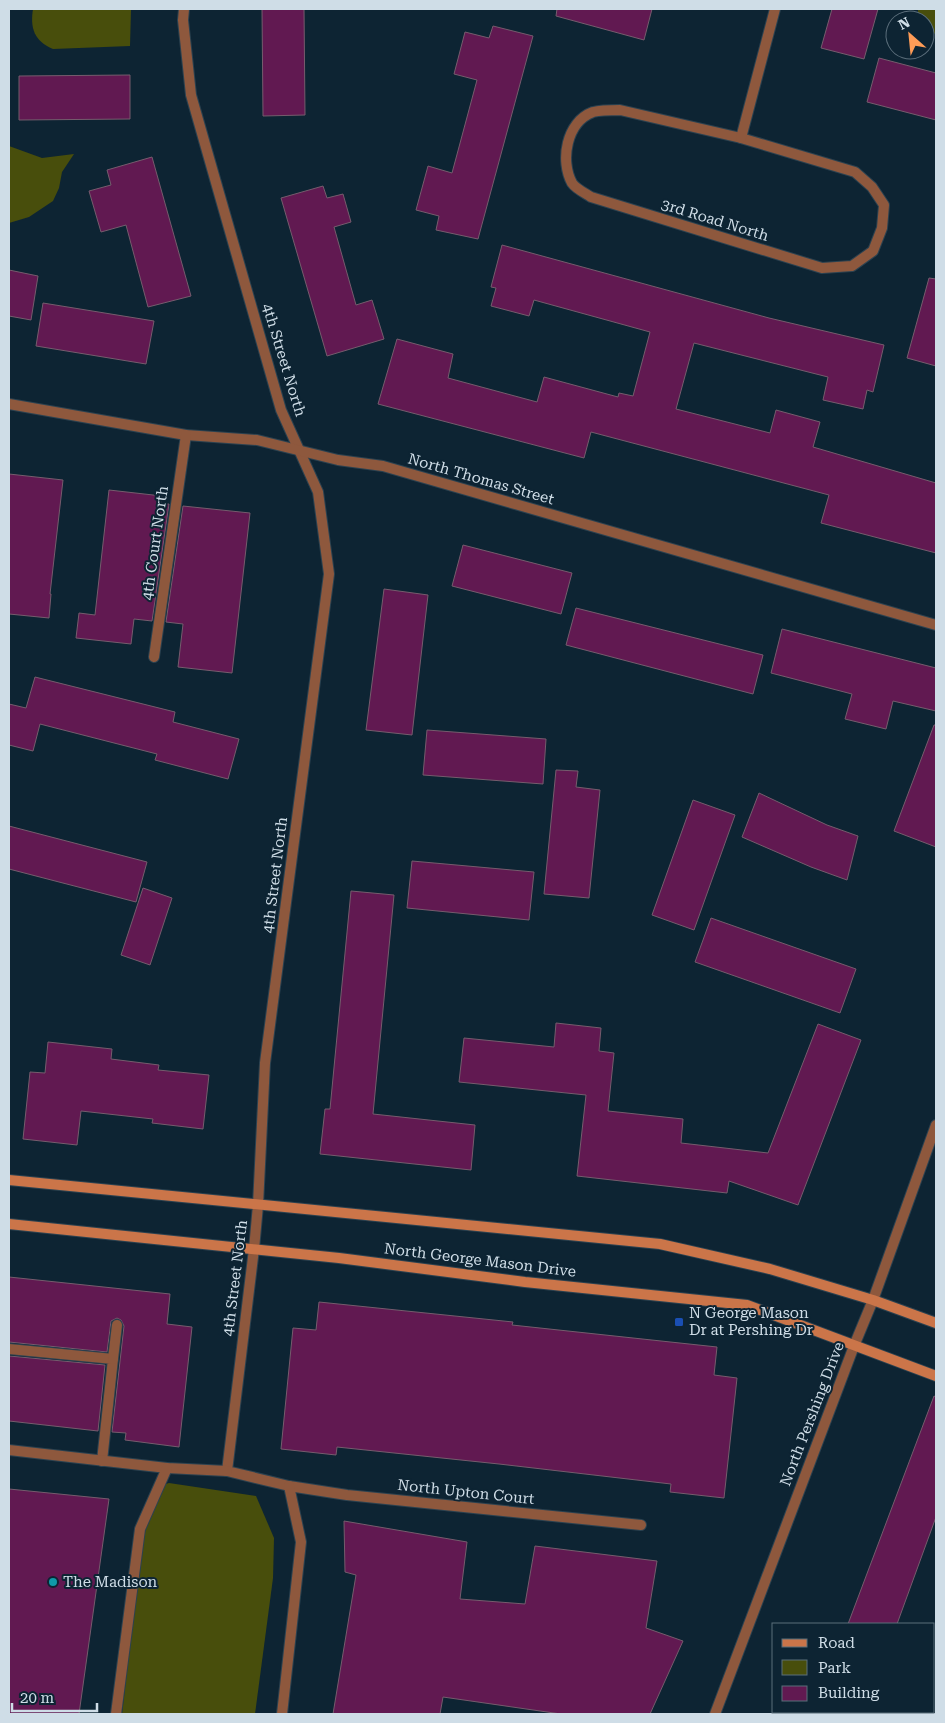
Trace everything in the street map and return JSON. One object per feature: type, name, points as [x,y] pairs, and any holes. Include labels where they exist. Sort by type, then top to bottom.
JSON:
[{"type":"main road","name":"North George Mason Drive","points":[[9,1180],[660,1244],[770,1269],[873,1300],[936,1323]]},
{"type":"main road","name":"North George Mason Drive","points":[[9,1224],[339,1258],[525,1282],[746,1305],[936,1376]]},
{"type":"street","name":"4th Street North","points":[[184,9],[183,20],[191,95],[282,410],[318,492],[329,574],[265,1062],[254,1249],[227,1471]]},
{"type":"street","points":[[741,138],[775,9]]},
{"type":"street","name":"3rd Road North","points":[[620,110],[741,138],[855,172],[872,188],[884,206],[882,228],[873,251],[852,266],[822,268],[591,197],[573,185],[567,170],[567,144],[577,123],[592,112],[620,110]]},
{"type":"street","name":"North Thomas Street","points":[[9,404],[186,435],[257,440],[338,460],[383,466],[936,625]]},
{"type":"street","name":"4th Court North","points":[[154,656],[186,435]]},
{"type":"street","name":"North Pershing Drive","points":[[715,1714],[873,1300],[936,1124]]},
{"type":"street","points":[[102,1461],[117,1325]]},
{"type":"street","points":[[9,1348],[112,1359]]},
{"type":"street","points":[[9,1450],[167,1468],[227,1471],[290,1486],[301,1542],[282,1714]]},
{"type":"street","points":[[116,1714],[140,1529],[167,1468]]},
{"type":"street","name":"North Upton Court","points":[[290,1486],[347,1495],[641,1525]]},
{"type":"green space","points":[[33,9],[131,9],[130,46],[53,49],[41,42],[35,33],[32,22]]},
{"type":"green space","points":[[936,9],[936,35],[935,10],[918,10]]},
{"type":"green space","points":[[9,146],[42,158],[74,154],[62,172],[59,188],[53,201],[29,217],[9,223]]},
{"type":"green space","points":[[169,1483],[256,1496],[274,1538],[273,1578],[255,1714],[122,1714],[146,1506],[154,1488]]},
{"type":"building","points":[[262,9],[304,9],[305,115],[263,116]]},
{"type":"building","points":[[557,9],[652,9],[644,40],[556,16]]},
{"type":"building","points":[[832,9],[878,9],[864,59],[821,48]]},
{"type":"building","points":[[493,26],[533,36],[478,239],[436,230],[439,216],[416,210],[428,166],[452,173],[477,80],[454,74],[465,32],[489,38]]},
{"type":"building","points":[[879,58],[936,73],[936,120],[867,102]]},
{"type":"building","points":[[130,75],[130,119],[19,120],[19,76]]},
{"type":"building","points":[[152,157],[191,296],[148,307],[126,225],[101,232],[89,191],[111,185],[107,170]]},
{"type":"building","points":[[323,186],[327,198],[343,194],[351,222],[334,227],[356,305],[372,300],[384,339],[327,356],[281,198]]},
{"type":"building","points":[[502,245],[769,318],[884,345],[873,392],[867,390],[863,409],[823,400],[828,377],[694,343],[676,409],[770,433],[776,410],[820,422],[813,447],[936,483],[936,553],[821,523],[829,495],[591,432],[584,458],[378,404],[397,339],[453,354],[448,378],[537,402],[544,377],[618,397],[619,393],[633,396],[650,332],[534,300],[529,316],[491,306],[496,288],[491,287]]},
{"type":"building","points":[[9,270],[38,276],[31,320],[9,316]]},
{"type":"building","points":[[929,278],[936,279],[936,366],[907,358]]},
{"type":"building","points":[[43,303],[154,321],[146,364],[36,346]]},
{"type":"building","points":[[9,474],[63,480],[49,618],[9,614]]},
{"type":"building","points":[[109,490],[162,496],[161,504],[169,504],[152,621],[134,619],[131,644],[76,638],[79,613],[95,615]]},
{"type":"building","points":[[183,506],[250,513],[232,673],[178,667],[183,624],[166,622]]},
{"type":"building","points":[[463,545],[572,573],[561,614],[452,586]]},
{"type":"building","points":[[384,589],[428,595],[412,735],[366,730]]},
{"type":"building","points":[[576,608],[763,655],[753,694],[566,645]]},
{"type":"building","points":[[782,629],[936,668],[936,711],[893,701],[886,729],[845,719],[852,694],[771,673]]},
{"type":"building","points":[[35,677],[175,712],[173,722],[239,739],[228,779],[155,760],[157,754],[40,724],[33,751],[9,745],[9,704],[26,708]]},
{"type":"building","points":[[934,725],[936,725],[936,847],[894,831]]},
{"type":"building","points":[[427,730],[546,739],[543,784],[423,775]]},
{"type":"building","points":[[556,770],[578,771],[576,787],[600,790],[589,898],[544,894]]},
{"type":"building","points":[[759,793],[827,825],[858,836],[847,880],[811,867],[742,837]]},
{"type":"building","points":[[693,800],[735,815],[694,930],[652,915]]},
{"type":"building","points":[[9,826],[147,862],[136,902],[9,869]]},
{"type":"building","points":[[412,861],[534,872],[529,920],[407,908]]},
{"type":"building","points":[[143,888],[172,898],[150,965],[121,955]]},
{"type":"building","points":[[351,891],[394,895],[373,1114],[475,1125],[471,1170],[320,1154],[325,1109],[330,1109]]},
{"type":"building","points":[[711,918],[856,969],[840,1013],[695,962]]},
{"type":"building","points":[[556,1023],[601,1028],[599,1051],[614,1053],[608,1111],[683,1119],[681,1143],[768,1153],[818,1024],[861,1040],[798,1205],[729,1181],[727,1193],[577,1176],[586,1095],[459,1082],[464,1038],[554,1047]]},
{"type":"building","points":[[48,1042],[112,1049],[111,1059],[159,1065],[158,1070],[209,1075],[203,1129],[152,1123],[153,1119],[81,1111],[77,1145],[23,1139],[30,1072],[45,1073]]},
{"type":"building","points":[[9,1277],[170,1294],[167,1324],[192,1327],[179,1447],[125,1440],[126,1433],[112,1432],[124,1326],[121,1320],[117,1318],[111,1321],[107,1352],[9,1342]]},
{"type":"building","points":[[319,1302],[513,1322],[512,1325],[717,1347],[714,1375],[737,1378],[724,1498],[670,1492],[671,1484],[499,1464],[337,1447],[336,1455],[281,1449],[293,1328],[316,1330]]},
{"type":"building","points":[[9,1356],[105,1365],[98,1431],[9,1421]]},
{"type":"building","points":[[934,1396],[936,1397],[936,1517],[897,1623],[848,1623]]},
{"type":"building","name":"The Madison","points":[[9,1489],[109,1499],[79,1714],[9,1714]]},
{"type":"building","points":[[344,1521],[467,1542],[460,1599],[525,1604],[535,1546],[657,1561],[646,1628],[683,1641],[650,1714],[561,1714],[443,1697],[440,1714],[333,1714],[356,1575],[345,1572]]},
{"type":"place","name":"N George Mason Dr at Pershing Dr","points":[[679,1322]]},
{"type":"place","name":"The Madison","points":[[53,1582]]}]
